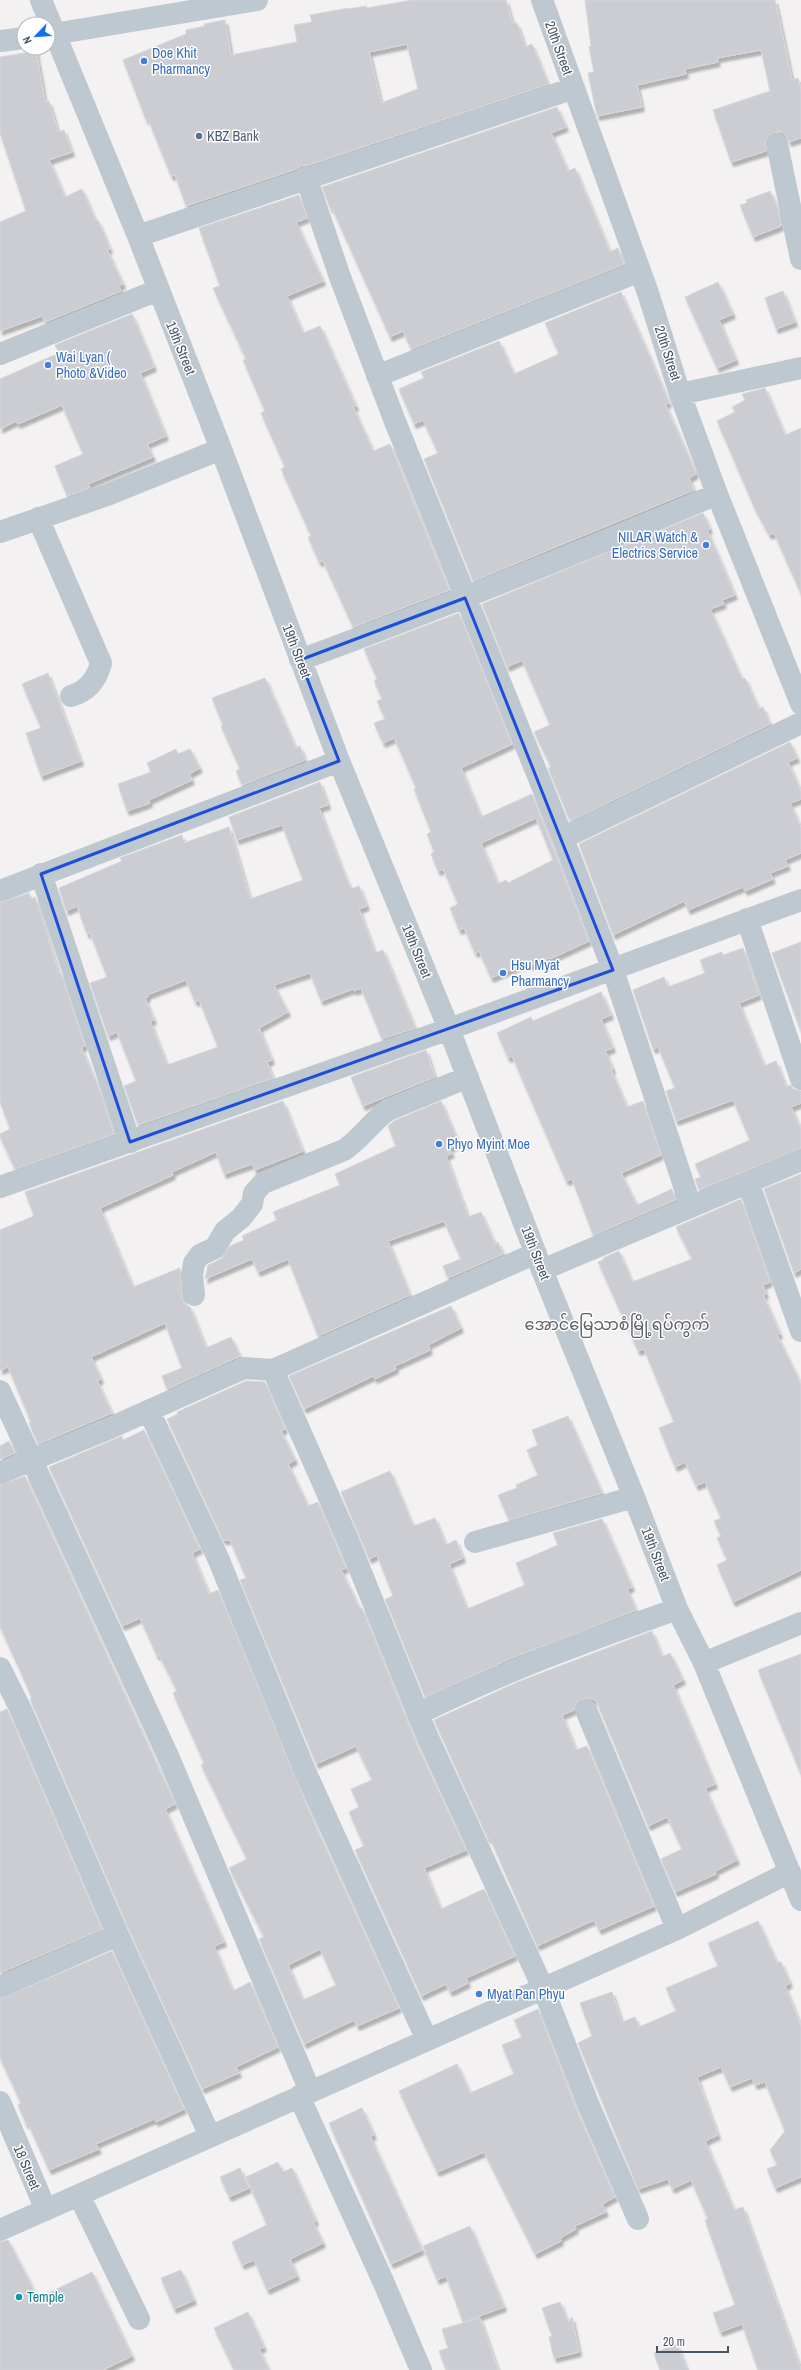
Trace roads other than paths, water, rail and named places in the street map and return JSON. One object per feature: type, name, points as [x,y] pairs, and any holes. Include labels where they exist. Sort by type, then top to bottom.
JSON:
[{"type":"street","name":"19th Street","points":[[41,0],[46,16]]},
{"type":"street","points":[[56,34],[257,0]]},
{"type":"street","name":"20th Street","points":[[542,0],[640,271],[680,394],[717,494],[801,704]]},
{"type":"street","points":[[0,41],[16,39]]},
{"type":"street","name":"19th Street","points":[[56,44],[138,236],[158,290],[222,449],[339,761],[449,1029],[539,1262],[634,1497],[677,1609],[704,1663],[801,1900]]},
{"type":"street","points":[[138,236],[306,177],[574,88]]},
{"type":"street","points":[[777,144],[801,260]]},
{"type":"street","points":[[306,177],[377,376],[563,838],[613,970],[691,1207]]},
{"type":"street","points":[[377,376],[640,271]]},
{"type":"street","points":[[0,354],[158,290]]},
{"type":"street","points":[[680,394],[763,375],[781,374],[801,368]]},
{"type":"street","points":[[0,532],[107,496],[222,449]]},
{"type":"street","points":[[300,660],[466,598],[717,494]]},
{"type":"street","points":[[38,518],[101,663],[98,678],[81,693],[71,696]]},
{"type":"street","points":[[563,838],[801,723]]},
{"type":"street","points":[[0,890],[339,761]]},
{"type":"street","points":[[41,874],[130,1142]]},
{"type":"street","points":[[0,1187],[130,1142],[148,1133],[449,1029],[801,900]]},
{"type":"street","points":[[747,919],[801,1079]]},
{"type":"street","points":[[194,1295],[192,1275],[194,1263],[200,1255],[215,1248],[225,1231],[242,1218],[252,1204],[254,1193],[263,1183],[344,1150],[354,1143],[376,1118],[388,1110],[468,1077]]},
{"type":"street","points":[[0,1473],[149,1411],[244,1368],[273,1370],[539,1262],[691,1207],[801,1160]]},
{"type":"street","points":[[748,1182],[801,1331]]},
{"type":"street","points":[[273,1370],[348,1540],[418,1714],[543,1988],[589,2106],[638,2219]]},
{"type":"street","points":[[0,1391],[30,1461],[168,1756],[304,2093],[421,2370]]},
{"type":"street","points":[[149,1411],[218,1558],[305,1771],[427,2040]]},
{"type":"street","points":[[474,1542],[634,1497]]},
{"type":"street","points":[[418,1714],[468,1689],[557,1651],[677,1609]]},
{"type":"street","points":[[704,1663],[801,1623]]},
{"type":"street","points":[[0,1668],[22,1712],[118,1935],[210,2136]]},
{"type":"street","points":[[586,1710],[677,1929]]},
{"type":"street","points":[[0,2230],[304,2093],[677,1929],[790,1872]]},
{"type":"street","points":[[0,1987],[118,1935]]},
{"type":"street","name":"18 Street","points":[[0,2102],[46,2210]]},
{"type":"street","points":[[79,2195],[139,2319]]},
{"type":"place","name":"Doe Khit Pharmancy","points":[[144,61]]},
{"type":"place","name":"KBZ Bank","points":[[199,136]]},
{"type":"place","name":"Wai Lyan ( Photo &Video","points":[[48,365]]},
{"type":"place","name":"NILAR Watch & Electrics Service","points":[[706,545]]},
{"type":"place","name":"Hsu Myat Pharmancy","points":[[503,973]]},
{"type":"place","name":"Phyo Myint Moe","points":[[439,1144]]},
{"type":"place","name":"Myat Pan Phyu","points":[[479,1994]]},
{"type":"place","name":"Temple","points":[[19,2297]]},
{"type":"district","name":"အောင်မြေသာစံမြို့ရပ်ကွက်","points":[[617,1324]]}]
